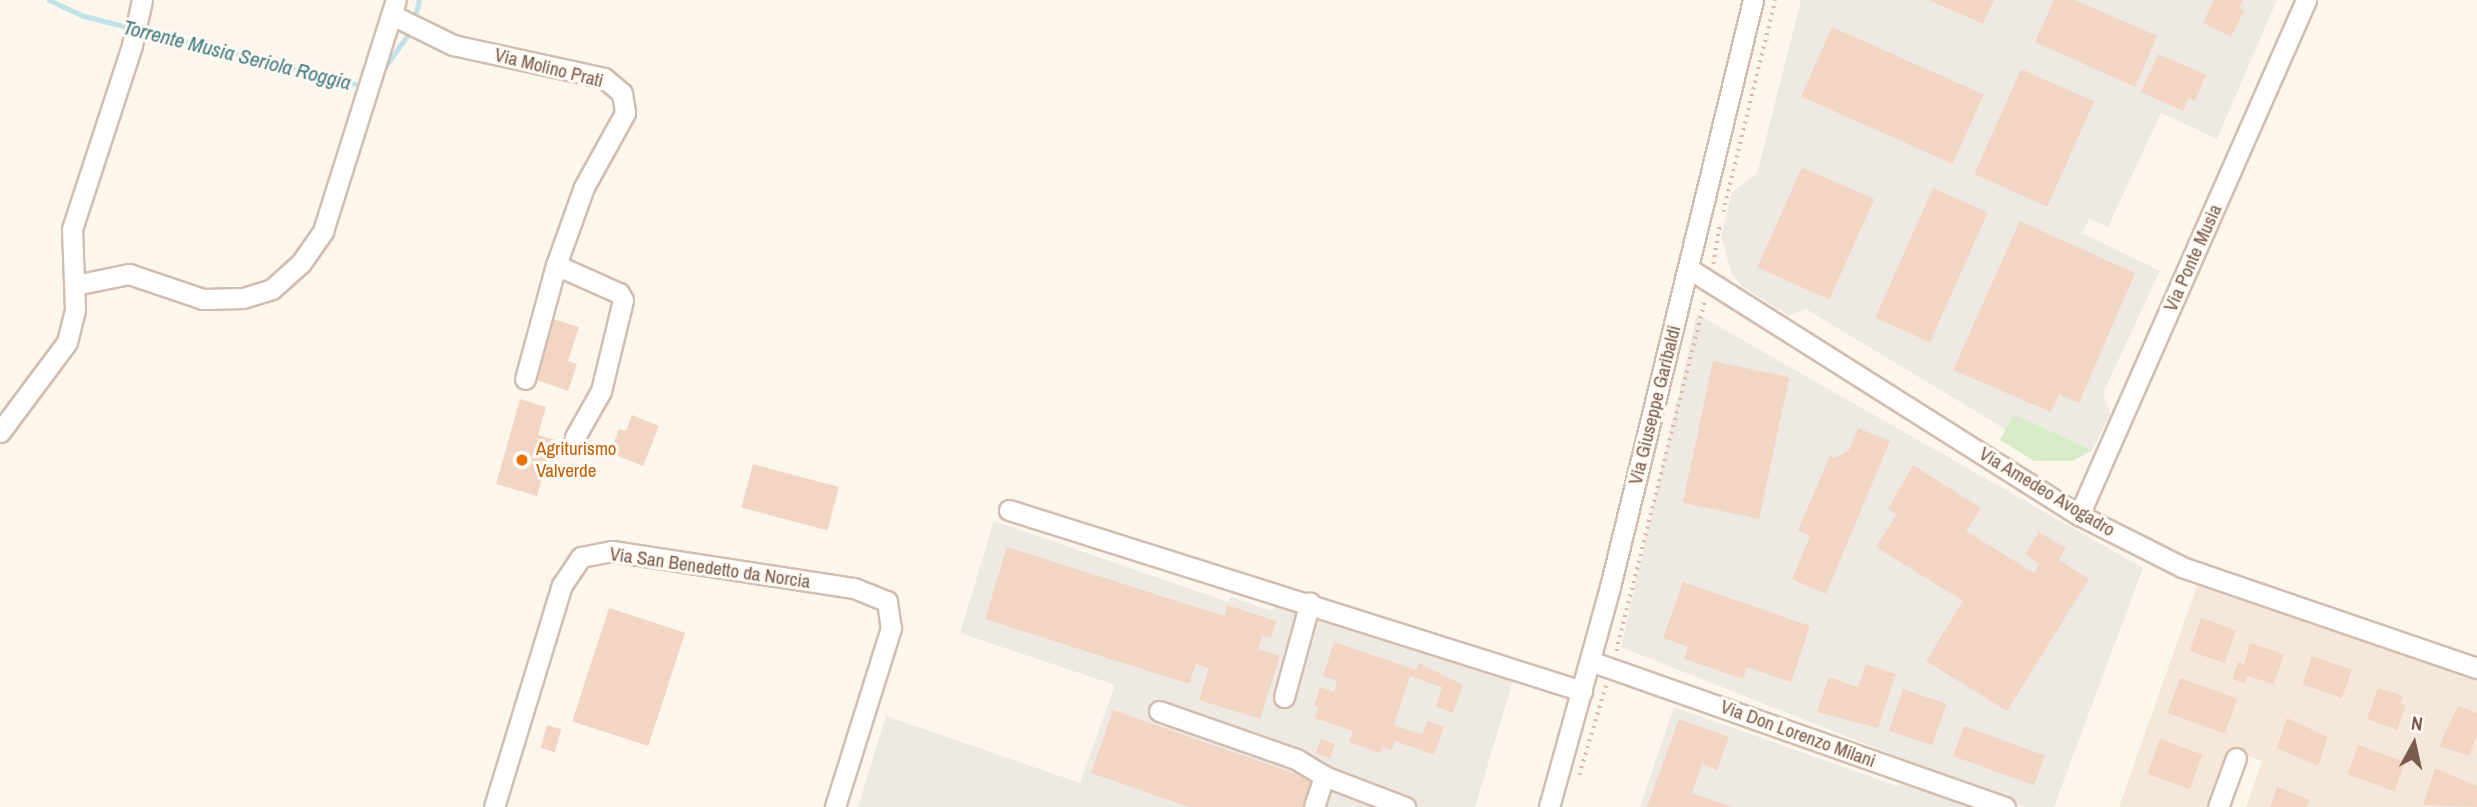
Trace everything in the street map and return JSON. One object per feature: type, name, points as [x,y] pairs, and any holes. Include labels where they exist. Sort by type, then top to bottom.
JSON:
[{"type":"street","points":[[0,432],[67,342],[75,310],[72,229],[132,45],[142,0]]},
{"type":"street","name":"Via Giuseppe Garibaldi","points":[[1549,807],[1590,661],[1753,0]]},
{"type":"street","name":"Via Ponte Musia","points":[[2080,515],[2306,0]]},
{"type":"street","points":[[75,285],[129,274],[203,299],[243,298],[272,289],[301,263],[323,231],[365,88],[395,8]]},
{"type":"street","name":"Via Molino Prati","points":[[395,8],[453,45],[604,78],[622,93],[625,113],[584,187],[556,265],[525,379]]},
{"type":"street","points":[[556,265],[619,293],[623,300],[601,391],[575,437]]},
{"type":"street","name":"Via Amedeo Avogadro","points":[[1688,268],[2080,515],[2182,567],[2477,668]]},
{"type":"street","points":[[1009,510],[1582,691]]},
{"type":"street","name":"Via San Benedetto da Norcia","points":[[495,807],[562,585],[581,557],[612,551],[855,588],[887,601],[891,628],[835,807]]},
{"type":"street","points":[[1284,697],[1310,603]]},
{"type":"street","name":"Via Don Lorenzo Milani","points":[[1590,661],[2005,807]]},
{"type":"street","points":[[1159,711],[1296,759],[1324,776],[1405,807]]},
{"type":"street","points":[[2218,807],[2236,758]]},
{"type":"street","points":[[1314,807],[1324,776]]},
{"type":"path","points":[[1577,782],[1611,668],[1709,281],[1775,0]]},
{"type":"shaded area","points":[[1801,0],[2277,0],[2217,139],[2161,113],[2108,227],[2089,219],[2082,233],[2160,271],[2103,393],[2110,414],[2092,450],[2013,414],[2005,429],[1806,309],[1789,316],[1743,287],[1731,272],[1721,236],[1732,192],[1757,174]]},
{"type":"shaded area","points":[[1697,314],[2143,568],[2054,807],[2024,807],[1621,647]]},
{"type":"shaded area","points":[[994,521],[1228,602],[1231,597],[1273,611],[1278,599],[1513,681],[1475,807],[858,807],[886,716],[1080,783],[1115,685],[960,633]]},
{"type":"shaded area","points":[[2198,583],[2477,680],[2477,807],[2246,807],[2262,761],[2230,749],[2209,807],[2119,807]]},
{"type":"shaded area","points":[[1674,707],[1897,786],[1909,783],[1974,807],[1640,807]]},
{"type":"green space","points":[[2013,414],[2092,450],[2073,461],[2034,461],[2000,440]]},
{"type":"building","points":[[1929,0],[1994,0],[1983,24]]},
{"type":"building","points":[[2054,0],[2075,0],[2157,36],[2135,87],[2035,42]]},
{"type":"building","points":[[2214,0],[2243,0],[2239,8],[2244,11],[2231,37],[2203,23]]},
{"type":"building","points":[[1832,27],[1984,95],[1953,164],[1801,96]]},
{"type":"building","points":[[2158,54],[2206,75],[2195,101],[2188,98],[2183,111],[2141,92]]},
{"type":"building","points":[[2021,69],[2094,102],[2047,207],[1974,174]]},
{"type":"building","points":[[1802,167],[1874,199],[1829,300],[1757,267]]},
{"type":"building","points":[[1933,188],[1988,212],[1930,342],[1875,318]]},
{"type":"building","points":[[2020,221],[2135,273],[2079,403],[2059,394],[2051,412],[1953,370]]},
{"type":"building","points":[[550,318],[579,327],[568,361],[577,364],[568,391],[532,378]]},
{"type":"building","points":[[1713,361],[1789,377],[1759,519],[1683,503]]},
{"type":"building","points":[[520,399],[546,407],[538,435],[559,441],[553,462],[547,461],[537,496],[496,484]]},
{"type":"building","points":[[632,415],[659,426],[643,466],[610,453],[619,429],[626,431]]},
{"type":"building","points":[[1858,428],[1890,441],[1826,594],[1792,579],[1810,536],[1798,530],[1830,456],[1835,458],[1849,450]]},
{"type":"building","points":[[753,464],[839,487],[827,531],[741,507]]},
{"type":"building","points":[[1913,465],[1981,508],[1966,531],[2034,573],[2040,564],[2025,554],[2039,532],[2066,548],[2059,560],[2089,579],[2007,711],[1926,661],[1963,601],[1876,547],[1897,514],[1888,509]]},
{"type":"building","points":[[1007,547],[1224,616],[1227,605],[1276,621],[1271,638],[1262,636],[1258,649],[1280,656],[1260,719],[1199,700],[1209,668],[1196,664],[1189,684],[985,619]]},
{"type":"building","points":[[1683,582],[1810,626],[1791,682],[1747,667],[1743,679],[1684,659],[1688,647],[1663,638]]},
{"type":"building","points":[[609,608],[685,633],[648,746],[572,721]]},
{"type":"building","points":[[2201,618],[2236,630],[2225,663],[2190,651]]},
{"type":"building","points":[[1334,642],[1416,670],[1419,663],[1463,685],[1453,713],[1436,707],[1442,687],[1410,676],[1394,725],[1422,735],[1427,721],[1444,726],[1434,755],[1395,741],[1392,750],[1382,747],[1380,753],[1349,742],[1353,731],[1315,718],[1319,707],[1314,705],[1320,687],[1334,692],[1337,681],[1323,676]]},
{"type":"building","points":[[2250,643],[2284,654],[2274,684],[2247,676],[2245,683],[2232,679],[2238,662],[2244,664]]},
{"type":"building","points":[[2312,656],[2352,670],[2342,698],[2302,684]]},
{"type":"building","points":[[1866,664],[1896,674],[1878,728],[1817,712],[1829,677],[1858,687]]},
{"type":"building","points":[[2180,678],[2237,699],[2225,734],[2167,713]]},
{"type":"building","points":[[2378,688],[2403,696],[2400,704],[2406,705],[2397,730],[2367,719]]},
{"type":"building","points":[[1903,689],[1946,704],[1932,746],[1889,731]]},
{"type":"building","points":[[2458,706],[2477,713],[2477,734],[2469,756],[2439,746]]},
{"type":"building","points":[[1113,710],[1313,780],[1303,807],[1189,807],[1091,773]]},
{"type":"building","points":[[2287,718],[2328,737],[2318,766],[2277,748]]},
{"type":"building","points":[[1679,719],[1729,737],[1717,770],[1702,764],[1692,793],[1731,807],[1647,807]]},
{"type":"building","points":[[547,725],[561,729],[555,752],[540,748]]},
{"type":"building","points":[[1964,726],[2045,755],[2034,785],[1953,756]]},
{"type":"building","points":[[1321,739],[1335,744],[1330,758],[1316,753]]},
{"type":"building","points":[[2160,739],[2202,754],[2190,789],[2147,774]]},
{"type":"building","points":[[2358,745],[2405,762],[2394,791],[2347,774]]},
{"type":"building","points":[[2435,768],[2477,786],[2477,807],[2423,805]]},
{"type":"building","points":[[2277,787],[2310,800],[2307,807],[2270,807]]},
{"type":"waterway","name":"Torrente Musia Seriola Roggia","points":[[49,0],[84,16],[363,86]]},
{"type":"waterway","name":"Torrente Musia Seriola Roggia","points":[[414,21],[419,0]]},
{"type":"waterway","name":"Torrente Musia Seriola Roggia","points":[[380,74],[411,30]]},
{"type":"place","name":"Agriturismo Valverde","points":[[522,460]]}]
